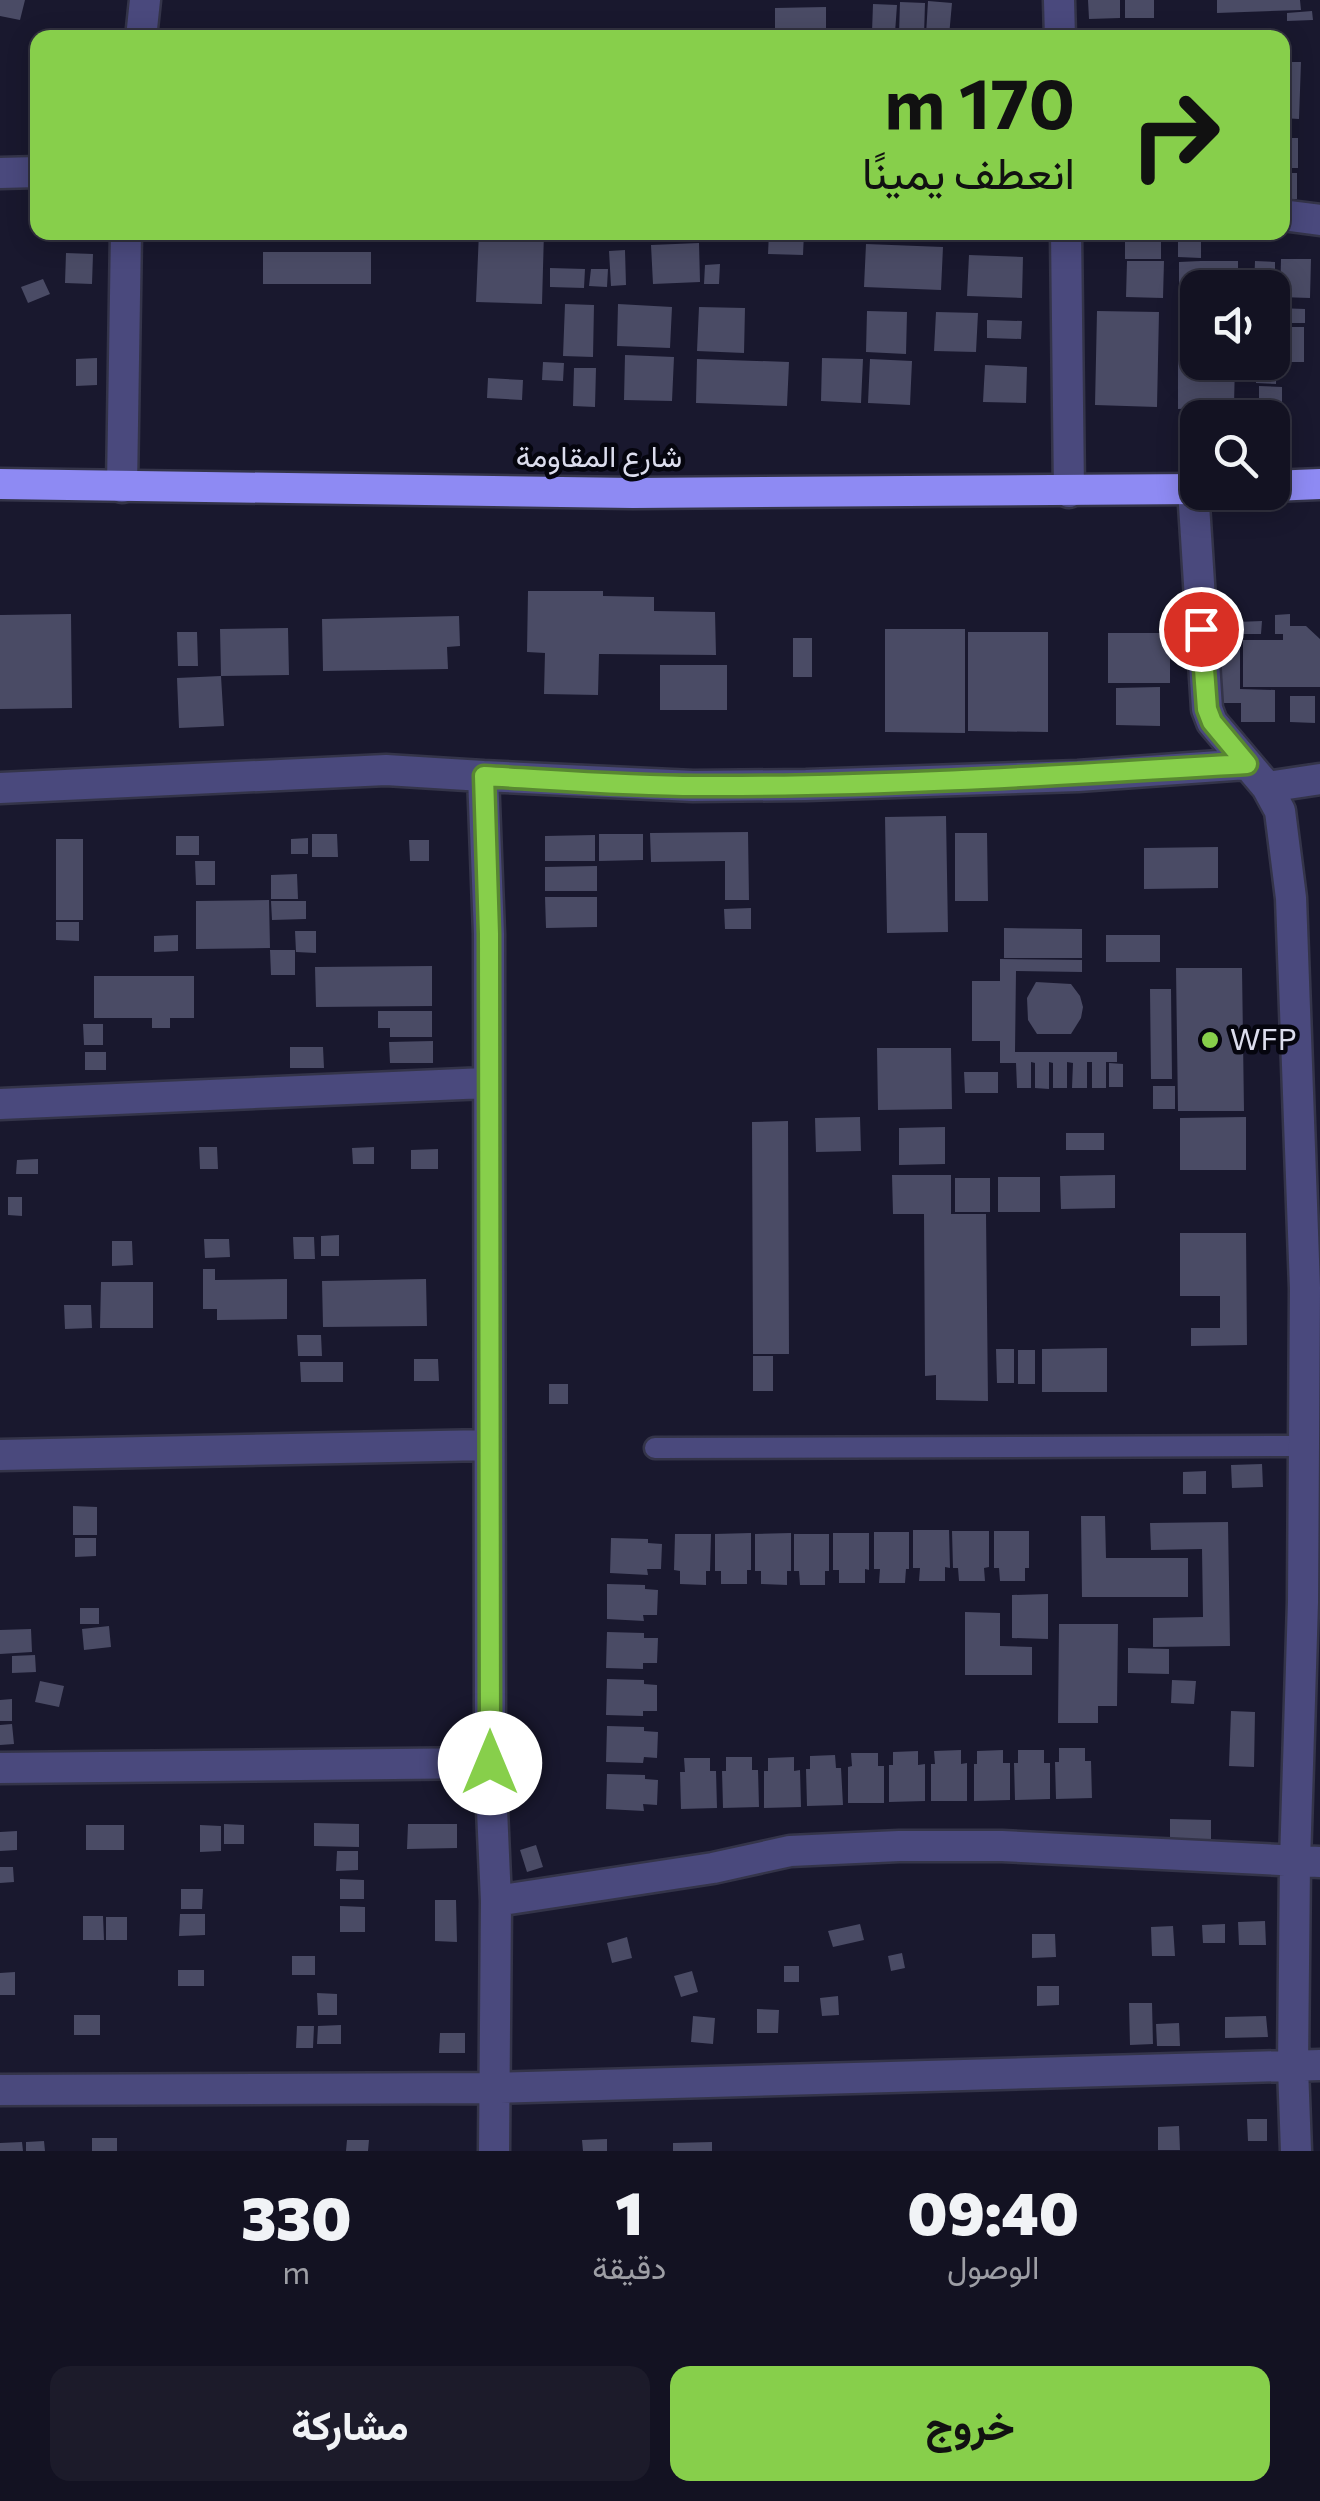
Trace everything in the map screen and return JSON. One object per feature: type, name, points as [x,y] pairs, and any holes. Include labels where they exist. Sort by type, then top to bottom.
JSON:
[{"type":"highway","name":"شارع المقاومة","points":[[0,484],[613,492],[1180,489]]},
{"type":"highway","points":[[1290,485],[1320,484]]},
{"type":"street","points":[[143,30],[146,0]]},
{"type":"street","points":[[1059,0],[1060,30]]},
{"type":"street","points":[[0,173],[30,172]]},
{"type":"street","points":[[1290,216],[1320,220]]},
{"type":"street","points":[[122,487],[126,240]]},
{"type":"street","points":[[1066,240],[1069,492]]},
{"type":"street","points":[[1197,510],[1205,698],[1212,722],[1257,775],[1283,824],[1291,898],[1312,1446],[1303,1602],[1306,2066],[1296,2151]]},
{"type":"street","points":[[0,788],[386,770],[693,786],[1078,776],[1257,775],[1320,780]]},
{"type":"street","points":[[484,776],[489,934],[486,1083],[490,1763],[496,1901],[494,2151]]},
{"type":"street","points":[[0,1104],[486,1083]]},
{"type":"street","points":[[0,1455],[488,1446]]},
{"type":"street","points":[[0,1768],[490,1763]]},
{"type":"street","points":[[496,1901],[810,1850],[1002,1846],[1307,1862]]},
{"type":"street","points":[[0,2090],[492,2088],[1306,2066]]},
{"type":"lane","points":[[655,1448],[1312,1446]]},
{"type":"building","points":[[0,0],[25,0],[20,20],[0,16]]},
{"type":"building","points":[[1088,0],[1120,0],[1120,18],[1089,19]]},
{"type":"building","points":[[1125,0],[1154,0],[1154,18],[1125,18]]},
{"type":"building","points":[[1217,0],[1300,0],[1301,10],[1217,13]]},
{"type":"building","points":[[928,1],[952,3],[950,30],[926,30]]},
{"type":"building","points":[[900,2],[925,3],[924,30],[899,30]]},
{"type":"building","points":[[873,4],[897,5],[895,30],[872,30]]},
{"type":"building","points":[[826,7],[826,30],[775,30],[775,8]]},
{"type":"building","points":[[1312,11],[1313,20],[1287,21],[1287,13]]},
{"type":"building","points":[[1290,62],[1301,62],[1299,119],[1290,118]]},
{"type":"building","points":[[1290,138],[1298,138],[1298,168],[1290,168]]},
{"type":"building","points":[[1290,173],[1297,173],[1297,199],[1290,199]]},
{"type":"building","points":[[479,240],[544,240],[542,304],[476,302]]},
{"type":"building","points":[[769,240],[804,240],[803,255],[768,254]]},
{"type":"building","points":[[1125,240],[1161,240],[1161,259],[1125,259]]},
{"type":"building","points":[[1178,240],[1201,240],[1201,258],[1178,257]]},
{"type":"building","points":[[699,243],[700,282],[653,284],[651,245]]},
{"type":"building","points":[[866,244],[943,247],[941,290],[864,287]]},
{"type":"building","points":[[625,250],[626,285],[611,286],[609,251]]},
{"type":"building","points":[[263,252],[371,252],[371,284],[263,284]]},
{"type":"building","points":[[66,253],[93,254],[92,284],[65,283]]},
{"type":"building","points":[[969,255],[1023,257],[1022,298],[967,296]]},
{"type":"building","points":[[1281,259],[1311,259],[1310,298],[1290,297],[1290,270],[1281,270]]},
{"type":"building","points":[[1127,261],[1164,261],[1163,298],[1126,297]]},
{"type":"building","points":[[1238,261],[1238,270],[1180,270],[1179,287],[1179,262]]},
{"type":"building","points":[[1255,261],[1275,262],[1275,270],[1255,270]]},
{"type":"building","points":[[720,264],[719,284],[704,284],[705,265]]},
{"type":"building","points":[[550,268],[585,269],[584,288],[550,287]]},
{"type":"building","points":[[591,269],[608,269],[607,287],[589,286]]},
{"type":"building","points":[[43,279],[50,294],[28,303],[21,287]]},
{"type":"building","points":[[565,304],[594,305],[593,357],[563,356]]},
{"type":"building","points":[[618,304],[672,307],[670,348],[617,346]]},
{"type":"building","points":[[699,307],[745,308],[744,353],[697,351]]},
{"type":"building","points":[[1290,308],[1305,309],[1305,323],[1290,323]]},
{"type":"building","points":[[867,311],[907,312],[906,354],[866,352]]},
{"type":"building","points":[[1097,311],[1159,312],[1157,407],[1095,405]]},
{"type":"building","points":[[936,312],[978,313],[976,352],[934,351]]},
{"type":"building","points":[[987,320],[1022,321],[1021,339],[987,338]]},
{"type":"building","points":[[1290,327],[1304,327],[1304,362],[1290,362]]},
{"type":"building","points":[[625,355],[674,357],[672,401],[624,400]]},
{"type":"building","points":[[1178,356],[1180,380],[1235,380],[1234,400],[1180,400],[1178,409]]},
{"type":"building","points":[[97,358],[97,385],[76,386],[76,359]]},
{"type":"building","points":[[822,358],[863,359],[861,403],[821,401]]},
{"type":"building","points":[[697,359],[789,362],[787,406],[696,403]]},
{"type":"building","points":[[870,359],[912,361],[910,405],[868,403]]},
{"type":"building","points":[[543,362],[564,363],[563,381],[542,380]]},
{"type":"building","points":[[985,365],[1027,367],[1026,403],[983,402]]},
{"type":"building","points":[[574,368],[596,368],[595,407],[573,406]]},
{"type":"building","points":[[488,378],[523,380],[522,400],[487,398]]},
{"type":"building","points":[[1256,380],[1276,380],[1276,384]]},
{"type":"building","points":[[1259,386],[1282,387],[1282,400],[1259,400]]},
{"type":"building","points":[[528,591],[603,591],[603,596],[654,597],[654,611],[715,612],[716,655],[599,654],[598,695],[544,694],[545,653],[527,652]]},
{"type":"building","points":[[71,614],[72,708],[0,709],[0,615]]},
{"type":"building","points":[[1290,614],[1290,626],[1306,626],[1320,639],[1320,687],[1243,687],[1243,640],[1283,640],[1283,634],[1275,634],[1275,615]]},
{"type":"building","points":[[459,616],[460,646],[447,647],[448,669],[323,671],[322,619]]},
{"type":"building","points":[[1262,621],[1261,634],[1237,634],[1237,622]]},
{"type":"building","points":[[288,628],[289,675],[221,676],[220,629]]},
{"type":"building","points":[[885,629],[965,629],[965,733],[885,732]]},
{"type":"building","points":[[177,632],[197,632],[198,666],[178,666]]},
{"type":"building","points":[[968,632],[1048,632],[1048,732],[968,731]]},
{"type":"building","points":[[1108,633],[1170,633],[1170,683],[1108,683]]},
{"type":"building","points":[[793,638],[812,638],[812,677],[793,677]]},
{"type":"building","points":[[1221,638],[1240,638],[1240,689],[1275,690],[1275,722],[1241,722],[1241,703],[1221,703]]},
{"type":"building","points":[[660,665],[727,665],[727,710],[660,710]]},
{"type":"building","points":[[221,676],[224,726],[179,728],[177,678]]},
{"type":"building","points":[[1160,687],[1160,726],[1116,725],[1116,688]]},
{"type":"building","points":[[1290,696],[1315,696],[1315,723],[1290,722]]},
{"type":"building","points":[[946,816],[948,932],[887,933],[885,817]]},
{"type":"building","points":[[748,832],[749,900],[725,900],[725,861],[651,862],[650,833]]},
{"type":"building","points":[[955,833],[987,833],[988,901],[955,901]]},
{"type":"building","points":[[312,834],[337,834],[338,857],[312,857]]},
{"type":"building","points":[[599,834],[643,834],[643,860],[599,861]]},
{"type":"building","points":[[595,835],[595,861],[545,861],[545,836]]},
{"type":"building","points":[[176,836],[199,836],[199,855],[176,855]]},
{"type":"building","points":[[308,838],[308,854],[291,854],[291,839]]},
{"type":"building","points":[[56,839],[83,839],[83,920],[56,920]]},
{"type":"building","points":[[409,840],[429,840],[429,861],[410,861]]},
{"type":"building","points":[[1218,847],[1218,888],[1144,889],[1144,848]]},
{"type":"building","points":[[195,861],[215,861],[215,885],[196,885]]},
{"type":"building","points":[[597,866],[597,891],[545,891],[545,867]]},
{"type":"building","points":[[297,874],[298,899],[271,899],[271,875]]},
{"type":"building","points":[[545,897],[597,897],[597,927],[546,928]]},
{"type":"building","points":[[269,900],[270,948],[196,949],[196,901]]},
{"type":"building","points":[[271,901],[306,901],[306,919],[272,920]]},
{"type":"building","points":[[751,908],[751,929],[725,929],[724,909]]},
{"type":"building","points":[[56,922],[79,922],[79,941],[56,940]]},
{"type":"building","points":[[1004,928],[1082,929],[1082,958],[1004,958]]},
{"type":"building","points":[[295,931],[316,931],[316,953],[296,952]]},
{"type":"building","points":[[178,935],[178,951],[154,952],[154,936]]},
{"type":"building","points":[[1106,935],[1160,935],[1160,962],[1106,962]]},
{"type":"building","points":[[270,950],[295,950],[295,975],[271,975]]},
{"type":"building","points":[[1000,959],[1082,960],[1082,972],[1016,971],[1015,1052],[1117,1052],[1117,1062],[1106,1062],[1106,1088],[1092,1088],[1092,1062],[1087,1062],[1087,1088],[1072,1088],[1073,1063],[1067,1062],[1067,1088],[1053,1088],[1053,1063],[1049,1062],[1049,1089],[1035,1088],[1035,1063],[1031,1062],[1031,1088],[1017,1088],[1016,1063],[1000,1063],[1000,1041],[972,1041],[972,981],[1000,981]]},
{"type":"building","points":[[432,966],[432,1006],[316,1007],[315,967]]},
{"type":"building","name":"WFP","points":[[1176,968],[1242,968],[1244,1111],[1178,1111]]},
{"type":"building","points":[[94,976],[194,976],[194,1018],[170,1018],[170,1028],[152,1028],[152,1018],[94,1018]]},
{"type":"building","points":[[1036,982],[1071,984],[1080,996],[1081,1018],[1071,1034],[1037,1034],[1028,1020],[1027,998]]},
{"type":"building","points":[[1150,989],[1171,989],[1172,1079],[1151,1079]]},
{"type":"building","points":[[378,1011],[432,1011],[432,1037],[390,1037],[390,1028],[378,1028]]},
{"type":"building","points":[[83,1024],[103,1024],[103,1045],[84,1045]]},
{"type":"building","points":[[433,1041],[433,1063],[390,1063],[389,1042]]},
{"type":"building","points":[[290,1047],[323,1047],[324,1068],[290,1068]]},
{"type":"building","points":[[877,1048],[951,1048],[952,1109],[878,1110]]},
{"type":"building","points":[[85,1052],[106,1052],[106,1070],[85,1070]]},
{"type":"building","points":[[1109,1063],[1123,1064],[1123,1087],[1109,1087]]},
{"type":"building","points":[[964,1072],[998,1072],[998,1093],[965,1093]]},
{"type":"building","points":[[1153,1086],[1175,1086],[1175,1109],[1153,1109]]},
{"type":"building","points":[[860,1117],[861,1151],[816,1152],[815,1118]]},
{"type":"building","points":[[1246,1117],[1246,1170],[1180,1170],[1180,1118]]},
{"type":"building","points":[[788,1121],[789,1354],[753,1354],[752,1122]]},
{"type":"building","points":[[945,1127],[945,1164],[899,1165],[899,1128]]},
{"type":"building","points":[[1066,1133],[1104,1133],[1104,1150],[1066,1150]]},
{"type":"building","points":[[199,1147],[217,1147],[218,1169],[200,1169]]},
{"type":"building","points":[[374,1147],[374,1164],[353,1164],[352,1148]]},
{"type":"building","points":[[438,1149],[438,1169],[411,1169],[411,1150]]},
{"type":"building","points":[[38,1159],[38,1174],[16,1174],[17,1160]]},
{"type":"building","points":[[892,1175],[951,1175],[951,1214],[986,1214],[988,1401],[936,1400],[936,1375],[925,1376],[924,1214],[893,1214]]},
{"type":"building","points":[[1115,1175],[1115,1208],[1061,1209],[1060,1176]]},
{"type":"building","points":[[998,1177],[1040,1177],[1040,1212],[998,1212]]},
{"type":"building","points":[[955,1178],[990,1178],[990,1212],[955,1212]]},
{"type":"building","points":[[8,1197],[22,1197],[22,1216],[8,1215]]},
{"type":"building","points":[[1180,1233],[1246,1233],[1247,1345],[1191,1346],[1191,1328],[1220,1328],[1220,1296],[1180,1296]]},
{"type":"building","points":[[339,1235],[339,1256],[321,1256],[321,1236]]},
{"type":"building","points":[[293,1237],[314,1237],[315,1259],[294,1259]]},
{"type":"building","points":[[204,1239],[229,1239],[230,1257],[205,1258]]},
{"type":"building","points":[[112,1241],[132,1241],[133,1265],[112,1266]]},
{"type":"building","points":[[203,1269],[215,1269],[215,1280],[287,1279],[287,1319],[217,1320],[217,1309],[203,1309]]},
{"type":"building","points":[[426,1279],[427,1326],[323,1327],[322,1281]]},
{"type":"building","points":[[101,1282],[153,1282],[153,1328],[100,1328]]},
{"type":"building","points":[[64,1305],[91,1305],[92,1328],[65,1329]]},
{"type":"building","points":[[297,1335],[321,1335],[322,1356],[298,1356]]},
{"type":"building","points":[[1107,1348],[1107,1392],[1042,1392],[1042,1349]]},
{"type":"building","points":[[996,1349],[1014,1349],[1014,1383],[997,1383]]},
{"type":"building","points":[[1018,1350],[1035,1350],[1035,1384],[1018,1384]]},
{"type":"building","points":[[753,1356],[773,1356],[773,1391],[753,1391]]},
{"type":"building","points":[[414,1359],[438,1359],[439,1381],[414,1381]]},
{"type":"building","points":[[300,1362],[343,1362],[343,1382],[301,1382]]},
{"type":"building","points":[[549,1384],[568,1384],[568,1404],[549,1404]]},
{"type":"building","points":[[1262,1464],[1263,1487],[1232,1488],[1231,1465]]},
{"type":"building","points":[[1206,1471],[1206,1494],[1183,1494],[1183,1472]]},
{"type":"building","points":[[73,1506],[97,1507],[97,1535],[73,1535]]},
{"type":"building","points":[[1081,1516],[1105,1516],[1106,1558],[1188,1558],[1188,1597],[1082,1597]]},
{"type":"building","points":[[1228,1522],[1230,1646],[1153,1647],[1153,1618],[1203,1617],[1202,1549],[1151,1550],[1150,1523]]},
{"type":"building","points":[[913,1530],[949,1530],[950,1568],[945,1567],[945,1581],[919,1581],[920,1568],[913,1568]]},
{"type":"building","points":[[952,1531],[989,1531],[985,1581],[959,1581],[958,1568],[953,1568]]},
{"type":"building","points":[[994,1531],[1029,1531],[1025,1581],[1000,1581],[999,1568],[994,1568]]},
{"type":"building","points":[[874,1532],[909,1532],[905,1583],[879,1583],[880,1569],[874,1569]]},
{"type":"building","points":[[751,1533],[747,1584],[721,1584],[721,1571],[715,1571],[715,1534]]},
{"type":"building","points":[[791,1533],[787,1585],[761,1584],[761,1571],[755,1571],[755,1534]]},
{"type":"building","points":[[833,1533],[869,1533],[865,1583],[839,1583],[839,1570],[833,1570]]},
{"type":"building","points":[[675,1534],[711,1534],[706,1585],[680,1584],[680,1571],[674,1570]]},
{"type":"building","points":[[794,1534],[829,1534],[825,1585],[800,1585],[799,1571],[794,1571]]},
{"type":"building","points":[[75,1538],[96,1538],[96,1556],[75,1557]]},
{"type":"building","points":[[611,1538],[648,1539],[648,1543],[662,1544],[661,1569],[647,1569],[648,1575],[610,1573]]},
{"type":"building","points":[[607,1584],[645,1585],[645,1589],[658,1590],[657,1615],[643,1615],[644,1621],[607,1619]]},
{"type":"building","points":[[1048,1594],[1048,1639],[1012,1638],[1012,1595]]},
{"type":"building","points":[[80,1608],[99,1608],[99,1624],[80,1624]]},
{"type":"building","points":[[965,1612],[1000,1613],[1000,1646],[1032,1647],[1032,1675],[965,1675]]},
{"type":"building","points":[[1059,1624],[1118,1624],[1117,1706],[1098,1706],[1098,1723],[1058,1723]]},
{"type":"building","points":[[109,1626],[111,1647],[84,1650],[82,1629]]},
{"type":"building","points":[[31,1629],[32,1652],[0,1654],[0,1630]]},
{"type":"building","points":[[607,1632],[644,1633],[644,1638],[658,1638],[657,1663],[643,1663],[643,1669],[606,1668]]},
{"type":"building","points":[[1128,1648],[1169,1649],[1169,1674],[1128,1673]]},
{"type":"building","points":[[35,1655],[36,1672],[12,1673],[12,1656]]},
{"type":"building","points":[[607,1679],[644,1680],[644,1684],[657,1685],[657,1711],[643,1711],[643,1716],[606,1715]]},
{"type":"building","points":[[1172,1680],[1196,1681],[1194,1704],[1171,1703]]},
{"type":"building","points":[[40,1681],[64,1686],[59,1707],[35,1702]]},
{"type":"building","points":[[12,1699],[12,1721],[0,1721],[0,1700]]},
{"type":"building","points":[[1231,1711],[1255,1712],[1254,1767],[1229,1766]]},
{"type":"building","points":[[12,1724],[14,1744],[0,1745],[0,1725]]},
{"type":"building","points":[[607,1726],[644,1727],[644,1731],[658,1732],[657,1758],[644,1757],[643,1763],[606,1762]]},
{"type":"building","points":[[1059,1748],[1085,1748],[1085,1761],[1091,1761],[1092,1798],[1056,1799],[1055,1762],[1059,1762]]},
{"type":"building","points":[[961,1750],[961,1764],[967,1763],[967,1801],[931,1801],[934,1751]]},
{"type":"building","points":[[1003,1750],[1003,1763],[1010,1763],[1010,1800],[974,1801],[977,1751]]},
{"type":"building","points":[[1018,1750],[1044,1750],[1044,1763],[1050,1763],[1050,1799],[1015,1800],[1014,1763],[1018,1763]]},
{"type":"building","points":[[918,1751],[918,1765],[925,1764],[925,1801],[889,1802],[893,1752]]},
{"type":"building","points":[[851,1753],[878,1753],[878,1766],[884,1766],[884,1803],[848,1803]]},
{"type":"building","points":[[835,1755],[836,1768],[841,1768],[843,1805],[807,1806],[806,1769],[810,1769],[810,1756]]},
{"type":"building","points":[[726,1757],[752,1757],[752,1770],[758,1770],[759,1807],[723,1808],[722,1771],[726,1771]]},
{"type":"building","points":[[794,1757],[794,1771],[800,1770],[801,1807],[764,1808],[768,1758]]},
{"type":"building","points":[[684,1758],[710,1758],[710,1771],[716,1771],[717,1808],[681,1809],[680,1772],[685,1772]]},
{"type":"building","points":[[607,1774],[645,1775],[645,1779],[658,1780],[657,1805],[643,1804],[644,1811],[606,1809]]},
{"type":"building","points":[[1170,1819],[1211,1820],[1211,1847],[1170,1846]]},
{"type":"building","points":[[314,1823],[359,1824],[359,1847],[314,1846]]},
{"type":"building","points":[[224,1824],[244,1825],[244,1844],[224,1844]]},
{"type":"building","points":[[408,1824],[457,1824],[457,1848],[407,1849]]},
{"type":"building","points":[[86,1825],[124,1825],[124,1850],[86,1850]]},
{"type":"building","points":[[200,1825],[221,1826],[221,1851],[200,1852]]},
{"type":"building","points":[[17,1831],[17,1850],[0,1851],[0,1832]]},
{"type":"building","points":[[536,1845],[543,1867],[527,1872],[520,1850]]},
{"type":"building","points":[[337,1851],[358,1851],[358,1870],[336,1871]]},
{"type":"building","points":[[0,1867],[13,1867],[14,1882],[0,1883]]},
{"type":"building","points":[[340,1879],[364,1880],[364,1899],[340,1899]]},
{"type":"building","points":[[181,1889],[203,1889],[202,1909],[181,1909]]},
{"type":"building","points":[[435,1900],[456,1900],[457,1942],[435,1941]]},
{"type":"building","points":[[340,1906],[365,1907],[365,1932],[340,1932]]},
{"type":"building","points":[[180,1914],[205,1914],[205,1935],[179,1936]]},
{"type":"building","points":[[83,1916],[103,1916],[104,1940],[83,1940]]},
{"type":"building","points":[[106,1917],[127,1917],[127,1940],[106,1940]]},
{"type":"building","points":[[1265,1921],[1266,1945],[1239,1945],[1238,1922]]},
{"type":"building","points":[[860,1924],[864,1940],[833,1947],[828,1931]]},
{"type":"building","points":[[1225,1924],[1225,1943],[1203,1943],[1202,1925]]},
{"type":"building","points":[[1173,1926],[1175,1956],[1152,1956],[1151,1927]]},
{"type":"building","points":[[1032,1934],[1055,1934],[1056,1957],[1032,1958]]},
{"type":"building","points":[[627,1937],[632,1958],[612,1963],[607,1943]]},
{"type":"building","points":[[902,1953],[905,1968],[891,1971],[888,1956]]},
{"type":"building","points":[[292,1956],[315,1956],[315,1975],[292,1975]]},
{"type":"building","points":[[784,1966],[799,1966],[799,1982],[784,1982]]},
{"type":"building","points":[[178,1970],[204,1970],[204,1986],[178,1986]]},
{"type":"building","points":[[692,1971],[698,1992],[681,1997],[674,1976]]},
{"type":"building","points":[[15,1972],[15,1995],[0,1995],[0,1973]]},
{"type":"building","points":[[1037,1986],[1059,1986],[1059,2005],[1037,2006]]},
{"type":"building","points":[[317,1993],[337,1994],[337,2015],[318,2015]]},
{"type":"building","points":[[838,1996],[839,2015],[822,2016],[820,1998]]},
{"type":"building","points":[[1129,2003],[1152,2003],[1153,2044],[1130,2045]]},
{"type":"building","points":[[757,2009],[779,2010],[778,2033],[757,2033]]},
{"type":"building","points":[[74,2015],[100,2015],[100,2035],[74,2035]]},
{"type":"building","points":[[693,2016],[715,2018],[713,2044],[691,2042]]},
{"type":"building","points":[[1266,2016],[1268,2037],[1225,2038],[1225,2017]]},
{"type":"building","points":[[1179,2023],[1180,2046],[1157,2046],[1156,2024]]},
{"type":"building","points":[[341,2025],[341,2044],[317,2044],[318,2026]]},
{"type":"building","points":[[297,2026],[314,2026],[313,2048],[296,2048]]},
{"type":"building","points":[[440,2033],[465,2033],[465,2053],[439,2053]]},
{"type":"building","points":[[1247,2119],[1267,2119],[1267,2141],[1248,2141]]},
{"type":"building","points":[[1179,2126],[1180,2150],[1158,2150],[1158,2127]]},
{"type":"building","points":[[92,2138],[117,2138],[117,2151],[92,2151]]},
{"type":"building","points":[[607,2139],[607,2151],[583,2151],[582,2140]]},
{"type":"building","points":[[347,2140],[369,2140],[368,2151],[346,2151]]},
{"type":"building","points":[[44,2141],[45,2151],[26,2151],[26,2142]]},
{"type":"building","points":[[22,2142],[23,2151],[0,2151],[0,2143]]},
{"type":"building","points":[[712,2142],[712,2151],[673,2151],[673,2143]]},
{"type":"place","name":"WFP","points":[[1210,1040]]},
{"type":"route","points":[[490,1763],[486,1119],[489,934],[484,776],[693,786],[806,785],[1078,776],[1247,764],[1212,722],[1207,709],[1201,629]]}]
